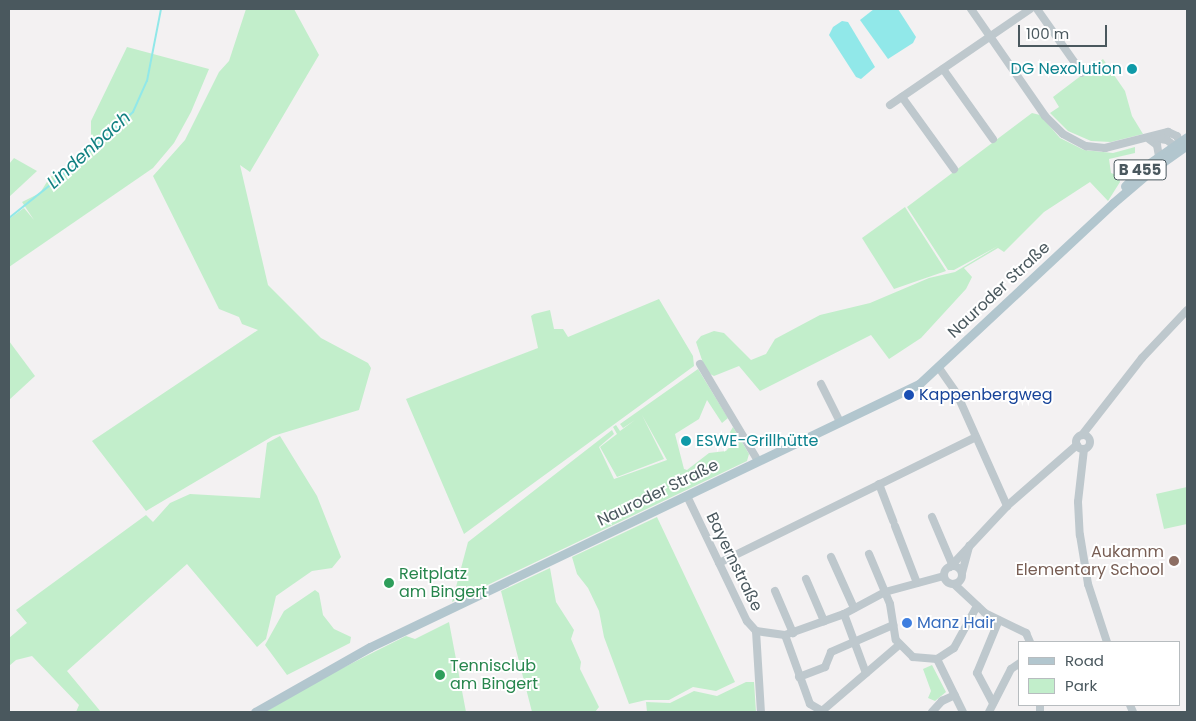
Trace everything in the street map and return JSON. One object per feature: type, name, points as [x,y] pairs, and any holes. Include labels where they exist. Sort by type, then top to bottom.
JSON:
[{"type":"main road","name":"Nauroder Straße","points":[[1113,203],[1130,180],[1159,156],[1182,144]]},
{"type":"main road","name":"Nauroder Straße","points":[[255,712],[370,647],[912,388],[939,368],[1113,203],[1182,144]]},
{"type":"street","points":[[971,9],[1045,116],[1063,134],[1100,148],[1149,138],[1162,138],[1182,144]]},
{"type":"street","points":[[890,105],[1030,9]]},
{"type":"street","points":[[1037,9],[1082,73]]},
{"type":"street","points":[[943,69],[993,139]]},
{"type":"street","points":[[902,97],[954,169]]},
{"type":"street","points":[[1139,140],[1168,132],[1182,144]]},
{"type":"street","points":[[1149,138],[1157,145],[1159,156]]},
{"type":"street","points":[[1107,641],[1088,584],[1081,543],[1078,502],[1082,435],[1098,418],[1142,358],[1187,310]]},
{"type":"street","points":[[700,364],[758,461]]},
{"type":"street","points":[[939,368],[958,394],[1007,506]]},
{"type":"street","points":[[821,384],[840,422]]},
{"type":"street","points":[[1030,641],[1026,633],[999,620],[977,606],[954,584],[948,583],[944,576],[951,565],[1007,506],[1090,441],[1098,418]]},
{"type":"street","points":[[1082,435],[1090,441]]},
{"type":"street","points":[[719,563],[976,437]]},
{"type":"street","points":[[879,484],[917,583]]},
{"type":"street","name":"Bayernstraße","points":[[687,496],[747,621],[756,631],[789,634],[844,614],[885,592],[944,576]]},
{"type":"street","points":[[932,517],[951,565],[958,568],[962,573]]},
{"type":"street","points":[[954,584],[960,580],[970,544]]},
{"type":"street","points":[[869,554],[885,592],[899,645],[919,659],[937,659],[954,648],[977,606]]},
{"type":"street","points":[[832,556],[854,608]]},
{"type":"street","points":[[806,579],[824,621]]},
{"type":"street","name":"Bayernstraße","points":[[775,591],[789,634]]},
{"type":"street","points":[[844,614],[866,673]]},
{"type":"street","points":[[994,703],[977,672],[999,620]]},
{"type":"street","points":[[799,677],[825,667],[831,652],[893,625]]},
{"type":"street","points":[[756,631],[760,712]]},
{"type":"street","points":[[789,634],[799,677],[810,704],[822,711],[899,645]]},
{"type":"street","points":[[937,659],[963,712]]},
{"type":"street","points":[[989,712],[1013,666],[1018,664]]},
{"type":"street","points":[[932,712],[942,701],[955,695]]},
{"type":"green space","points":[[246,9],[294,9],[319,55],[250,172],[240,165],[268,285],[321,338],[368,363],[371,368],[359,410],[273,436],[146,511],[92,441],[258,330],[242,324],[239,317],[219,309],[153,176],[185,140],[219,72],[229,61]]},
{"type":"green space","points":[[127,47],[209,69],[191,112],[174,143],[153,168],[9,267],[9,219],[24,208],[34,220],[22,202],[40,193],[50,177],[75,164],[91,144],[91,121]]},
{"type":"green space","points":[[1103,59],[1125,91],[1132,116],[1143,134],[1111,142],[1091,141],[1068,131],[1050,113],[1059,107],[1053,97]]},
{"type":"green space","points":[[1032,113],[1040,115],[1060,138],[1084,150],[1113,153],[1135,147],[1135,153],[1109,159],[1111,173],[1119,176],[1120,182],[1108,201],[1090,182],[1044,212],[1004,252],[998,248],[964,268],[972,277],[966,289],[921,338],[889,359],[871,335],[760,391],[739,366],[714,376],[706,372],[696,342],[701,336],[714,331],[724,333],[751,360],[766,354],[775,339],[820,315],[870,303],[929,278],[955,272],[998,246],[954,270],[948,270],[907,207]]},
{"type":"green space","points":[[14,158],[37,171],[9,197],[9,164]]},
{"type":"green space","points":[[905,207],[946,271],[894,289],[862,238]]},
{"type":"green space","points":[[659,299],[693,356],[694,366],[464,534],[406,399],[538,348],[531,316],[534,314],[550,310],[554,329],[563,329],[568,337]]},
{"type":"green space","points":[[9,341],[35,376],[9,400]]},
{"type":"green space","points":[[698,369],[728,418],[722,423],[707,400],[699,419],[675,434],[684,469],[687,470],[709,453],[726,451],[734,442],[730,432],[733,427],[749,454],[747,461],[452,602],[468,542],[612,430],[614,434],[599,447],[614,479],[667,460],[642,415],[664,459],[617,477],[600,447],[617,434],[613,427],[616,425],[620,431],[635,420],[623,428],[620,424]]},
{"type":"green space","points":[[280,436],[317,496],[341,557],[332,568],[312,571],[276,596],[266,639],[257,647],[187,564],[67,671],[101,712],[76,712],[79,705],[32,656],[16,660],[9,666],[9,638],[27,623],[16,610],[146,515],[153,522],[170,503],[190,494],[260,498],[267,443]]},
{"type":"green space","points":[[1187,487],[1187,524],[1164,529],[1156,494]]},
{"type":"green space","points":[[657,517],[735,682],[716,691],[693,687],[669,700],[646,700],[629,704],[604,637],[599,611],[588,588],[577,574],[572,557]]},
{"type":"green space","points":[[550,568],[556,602],[574,630],[571,639],[581,662],[580,669],[599,707],[595,712],[532,712],[501,591]]},
{"type":"green space","points":[[315,590],[319,593],[323,615],[334,629],[351,637],[350,643],[287,675],[265,645],[284,611]]},
{"type":"green space","points":[[449,622],[466,712],[265,712],[315,682],[406,636],[415,639]]},
{"type":"green space","points":[[932,665],[946,692],[935,701],[928,698],[931,691],[923,669]]},
{"type":"green space","points":[[746,682],[754,682],[756,712],[647,712],[646,702],[670,703],[694,691],[717,696]]},
{"type":"water","points":[[874,9],[898,9],[916,37],[913,43],[888,59],[860,20]]},
{"type":"water","points":[[842,21],[848,22],[875,67],[861,79],[856,77],[829,35],[833,27]]},
{"type":"waterway","name":"Lindenbach","points":[[9,218],[74,166],[133,112],[147,81],[161,9]]},
{"type":"place","name":"DG Nexolution","points":[[1132,69]]},
{"type":"place","name":"Kappenbergweg","points":[[909,395]]},
{"type":"place","name":"ESWE-Grillhütte","points":[[686,441]]},
{"type":"place","name":"Aukamm Elementary School","points":[[1174,561]]},
{"type":"place","name":"Reitplatz am Bingert","points":[[389,583]]},
{"type":"place","name":"Manz Hair","points":[[907,623]]},
{"type":"place","name":"Tennisclub am Bingert","points":[[440,675]]}]
